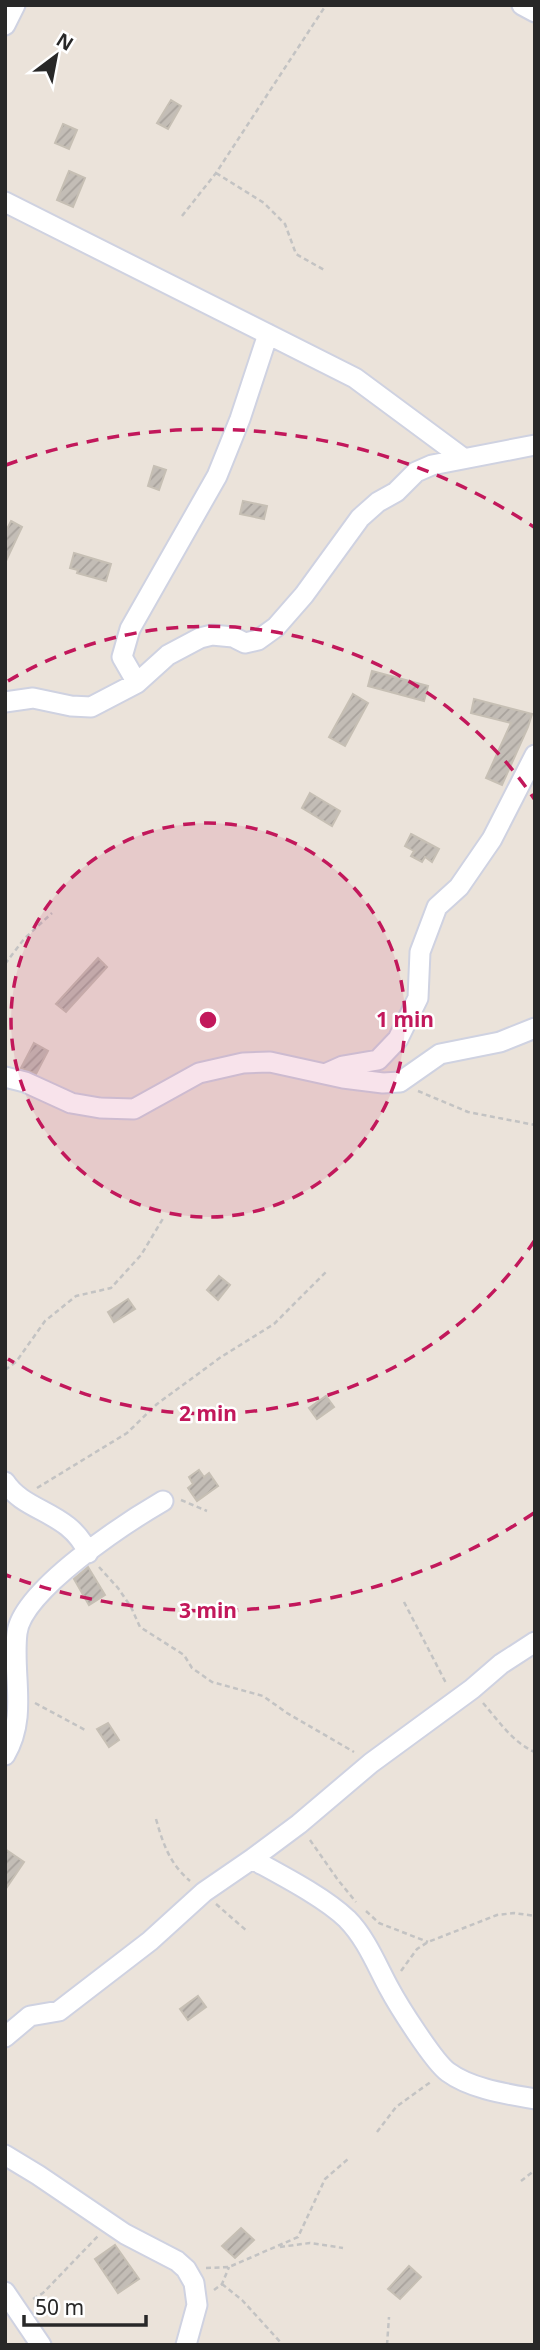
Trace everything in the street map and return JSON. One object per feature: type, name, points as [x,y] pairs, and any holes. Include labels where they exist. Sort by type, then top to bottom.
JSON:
[{"type":"street","points":[[5,25],[15,5]]},
{"type":"street","points":[[522,5],[535,12]]},
{"type":"street","points":[[5,202],[355,378],[463,458]]},
{"type":"street","points":[[137,683],[122,657],[130,629],[217,476],[240,419],[268,334]]},
{"type":"street","points":[[5,702],[33,698],[91,707],[137,683],[168,655],[200,638],[212,635],[233,637],[245,643],[258,640],[276,627],[304,596],[360,518],[378,502],[396,492],[416,472],[432,465],[535,445]]},
{"type":"street","points":[[324,1074],[343,1066],[378,1060],[398,1039],[418,998],[421,952],[436,907],[459,887],[492,839],[535,755]]},
{"type":"street","points":[[5,1077],[25,1082],[71,1103],[100,1108],[134,1109],[185,1080],[215,1068],[270,1062],[324,1074],[383,1083],[400,1082],[440,1054],[500,1042],[535,1028]]},
{"type":"street","points":[[5,1482],[22,1497],[73,1529],[82,1539],[88,1553]]},
{"type":"street","points":[[5,1755],[16,1732],[19,1696],[17,1630],[22,1617],[37,1596],[88,1553],[114,1532],[163,1501]]},
{"type":"street","points":[[5,2037],[30,2016],[59,2011],[150,1941],[204,1892],[299,1824],[371,1763],[472,1689],[501,1664],[535,1642]]},
{"type":"street","points":[[252,1858],[331,1906],[349,1921],[384,1974],[389,1988],[435,2059],[446,2071],[461,2080],[535,2099]]},
{"type":"street","points":[[5,2155],[136,2240],[177,2261],[186,2269],[194,2283],[197,2305],[186,2345]]},
{"type":"street","points":[[5,2291],[41,2345]]},
{"type":"path","points":[[182,216],[216,173],[326,5]]},
{"type":"path","points":[[216,173],[264,203],[285,223],[296,254],[326,271]]},
{"type":"path","points":[[5,964],[24,939],[52,913]]},
{"type":"path","points":[[535,994],[535,1007]]},
{"type":"path","points":[[400,1082],[468,1112],[535,1125]]},
{"type":"path","points":[[5,1370],[16,1362],[45,1321],[76,1296],[111,1288],[141,1255],[164,1217]]},
{"type":"path","points":[[22,1497],[127,1433],[157,1404],[200,1372],[274,1324],[327,1271]]},
{"type":"path","points":[[163,1501],[172,1497],[207,1511]]},
{"type":"path","points":[[88,1553],[118,1588],[140,1627],[184,1655],[192,1668],[212,1682],[263,1696],[304,1724],[371,1763]]},
{"type":"path","points":[[404,1602],[454,1702]]},
{"type":"path","points":[[472,1689],[505,1729],[527,1749],[535,1752]]},
{"type":"path","points":[[19,1696],[53,1711],[87,1731]]},
{"type":"path","points":[[156,1819],[163,1847],[181,1873],[248,1932]]},
{"type":"path","points":[[299,1824],[338,1881],[357,1903]]},
{"type":"path","points":[[365,1910],[379,1923],[428,1942]]},
{"type":"path","points":[[389,1988],[417,1949],[428,1942],[497,1915],[514,1913],[535,1916]]},
{"type":"path","points":[[377,2132],[396,2107],[446,2071]]},
{"type":"path","points":[[186,2269],[229,2267],[277,2248],[298,2236],[325,2179],[348,2159]]},
{"type":"path","points":[[520,2181],[535,2170]]},
{"type":"path","points":[[17,2308],[43,2292],[111,2224]]},
{"type":"path","points":[[277,2248],[310,2243],[343,2248]]},
{"type":"path","points":[[197,2305],[222,2284],[229,2267]]},
{"type":"path","points":[[222,2284],[242,2300],[283,2345]]},
{"type":"path","points":[[387,2345],[389,2318]]},
{"type":"building","points":[[171,100],[181,106],[168,129],[157,123]]},
{"type":"building","points":[[63,124],[77,130],[69,149],[55,143]]},
{"type":"building","points":[[69,171],[85,178],[73,207],[57,200]]},
{"type":"building","points":[[154,466],[166,470],[159,490],[148,486]]},
{"type":"building","points":[[243,501],[267,506],[264,519],[240,514]]},
{"type":"building","points":[[11,521],[22,527],[5,563],[5,533]]},
{"type":"building","points":[[74,553],[111,564],[106,581],[77,573],[78,570],[70,568]]},
{"type":"building","points":[[372,671],[428,686],[424,701],[368,686]]},
{"type":"building","points":[[353,694],[368,703],[345,746],[329,737]]},
{"type":"building","points":[[474,699],[532,714],[502,785],[486,778],[511,723],[471,713]]},
{"type":"building","points":[[310,793],[340,811],[332,826],[302,808]]},
{"type":"building","points":[[411,834],[439,849],[432,862],[425,857],[422,862],[411,856],[414,851],[405,846]]},
{"type":"building","points":[[98,958],[107,967],[66,1012],[56,1004]]},
{"type":"building","points":[[34,1043],[48,1051],[36,1074],[21,1068]]},
{"type":"building","points":[[219,1276],[230,1285],[218,1300],[207,1290]]},
{"type":"building","points":[[128,1299],[135,1309],[114,1322],[108,1312]]},
{"type":"building","points":[[326,1396],[334,1407],[317,1419],[309,1408]]},
{"type":"building","points":[[199,1470],[204,1477],[209,1473],[218,1486],[197,1501],[188,1488],[193,1484],[189,1477]]},
{"type":"building","points":[[88,1567],[105,1595],[89,1605],[74,1579]]},
{"type":"building","points":[[108,1723],[119,1740],[109,1747],[97,1729]]},
{"type":"building","points":[[5,1849],[24,1862],[5,1890]]},
{"type":"building","points":[[198,1996],[206,2007],[188,2020],[180,2009]]},
{"type":"building","points":[[241,2228],[254,2240],[235,2258],[222,2246]]},
{"type":"building","points":[[115,2245],[139,2279],[118,2293],[95,2259]]},
{"type":"building","points":[[409,2266],[421,2277],[400,2299],[388,2289]]}]
